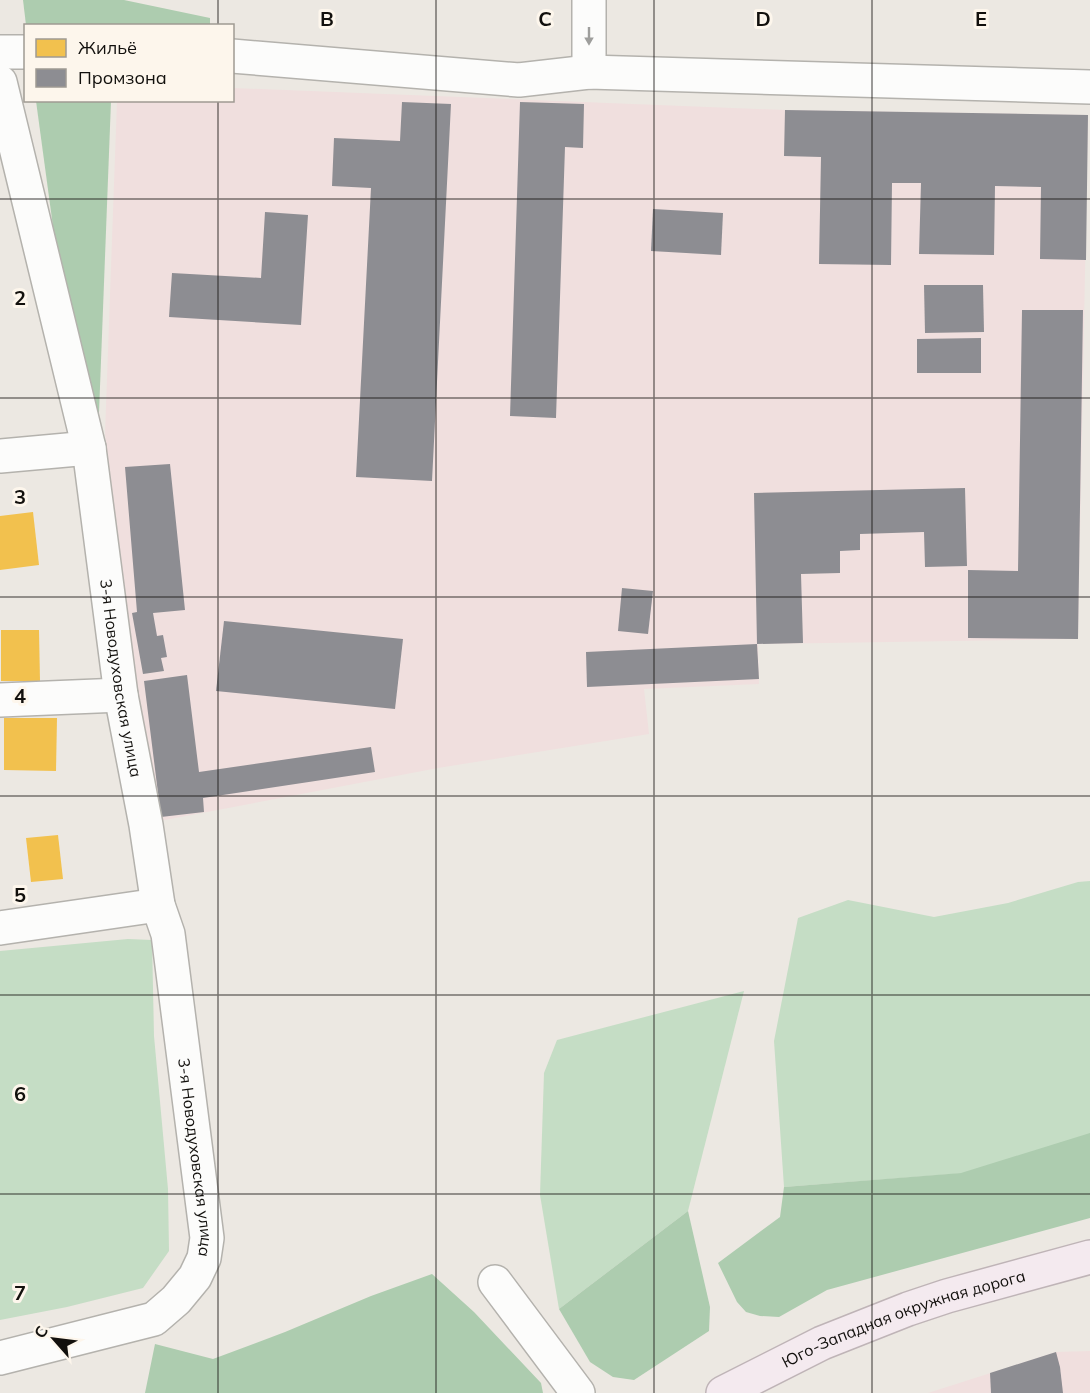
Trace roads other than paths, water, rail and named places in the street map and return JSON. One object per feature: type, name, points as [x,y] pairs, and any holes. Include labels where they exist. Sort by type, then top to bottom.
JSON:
[{"type":"highway","name":"Юго-Западная окружная дорога","points":[[723,1393],[822,1343],[908,1309],[1090,1257]]},
{"type":"street","points":[[589,0],[589,72]]},
{"type":"street","points":[[0,52],[24,52]]},
{"type":"street","points":[[234,56],[519,80],[589,72],[1090,87]]},
{"type":"street","name":"3-я Новодуховская улица","points":[[0,82],[89,448],[121,695],[146,825],[158,905],[168,934],[207,1238],[204,1258],[195,1277],[176,1300],[154,1319],[0,1358]]},
{"type":"street","points":[[0,456],[89,448]]},
{"type":"street","points":[[0,700],[121,695]]},
{"type":"street","points":[[0,928],[158,905]]},
{"type":"street","points":[[495,1282],[578,1393]]}]
